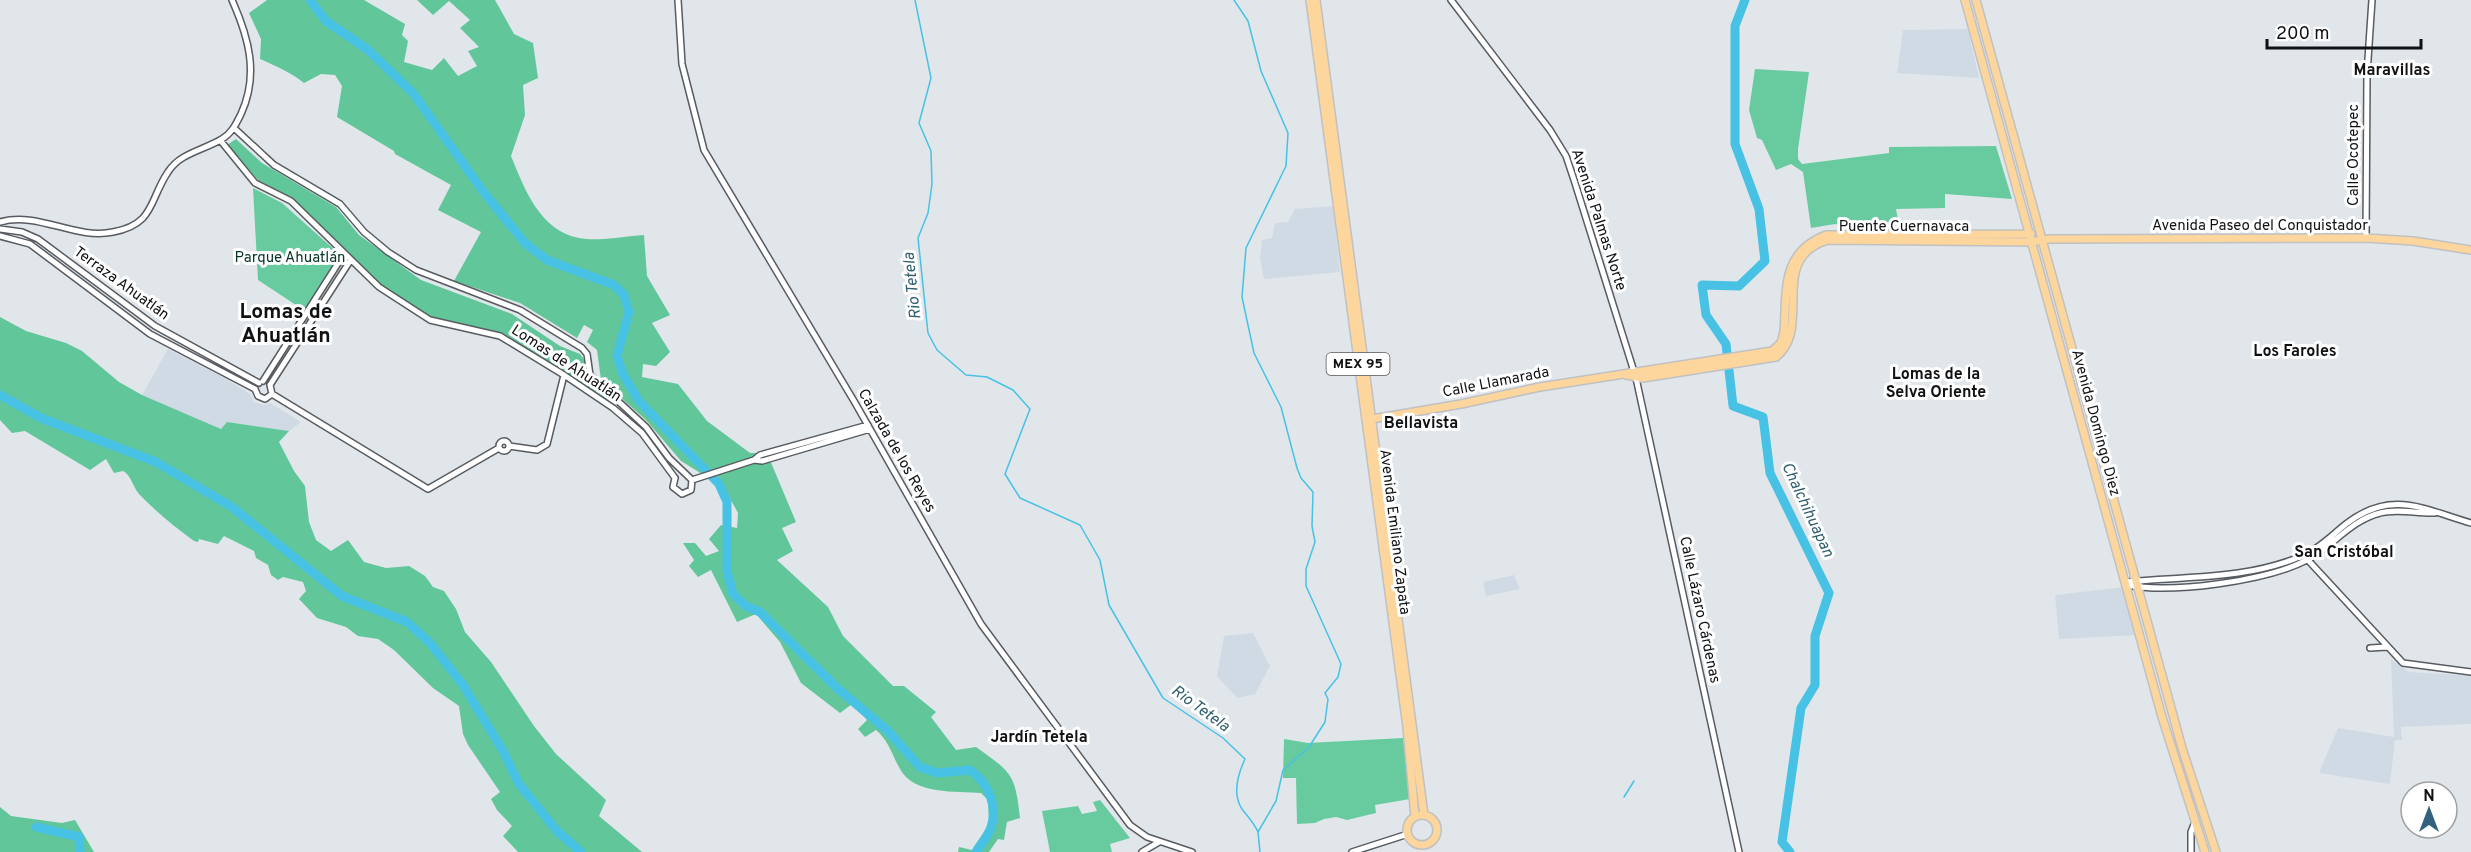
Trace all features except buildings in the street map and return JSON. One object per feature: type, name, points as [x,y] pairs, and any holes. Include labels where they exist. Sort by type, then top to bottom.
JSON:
[{"type":"main road","name":"Avenida Emiliano Zapata","points":[[1310,0],[1424,815]]},
{"type":"main road","name":"Avenida Emiliano Zapata","points":[[1316,0],[1356,325],[1372,419],[1394,611]]},
{"type":"main road","name":"Avenida Domingo Diez","points":[[1965,0],[2164,726],[2195,822]]},
{"type":"main road","name":"Avenida Domingo Diez","points":[[1976,0],[2038,225],[2048,239],[2049,263],[2139,584],[2182,748],[2216,852]]},
{"type":"main road","points":[[2038,225],[2048,239],[2049,263]]},
{"type":"main road","name":"Puente Cuernavaca","points":[[1636,376],[1765,356],[1778,348],[1783,339],[1792,263],[1805,245],[1826,235],[1839,233],[2031,242],[2048,239]]},
{"type":"main road","name":"Puente Cuernavaca","points":[[1942,237],[2029,234],[2048,239]]},
{"type":"main road","name":"Avenida Paseo del Conquistador","points":[[2048,239],[2366,238],[2413,241],[2471,250]]},
{"type":"main road","points":[[2010,241],[2025,246],[2036,257]]},
{"type":"main road","name":"Calle Llamarada","points":[[1372,419],[1461,404],[1540,387],[1626,375],[1636,376]]},
{"type":"main road","points":[[2120,562],[2132,559]]},
{"type":"main road","points":[[2138,626],[2141,621],[2149,622]]},
{"type":"main road","name":"Avenida Emiliano Zapata","points":[[1398,640],[1415,817]]},
{"type":"main road","points":[[1423,847],[1436,836],[1437,828],[1433,820],[1424,815],[1415,817],[1409,824],[1408,834],[1412,841],[1430,852]]},
{"type":"main road","points":[[2195,822],[2205,852]]},
{"type":"street","points":[[0,222],[18,219],[93,233],[123,230],[144,218],[152,209],[168,171],[178,161],[220,140],[234,128],[245,104],[251,80],[249,42],[232,0]]},
{"type":"street","name":"Calzada de los Reyes","points":[[678,0],[682,64],[700,143],[869,427],[992,640],[1130,825],[1141,835],[1192,852]]},
{"type":"street","name":"Avenida Palmas Norte","points":[[1451,0],[1550,130],[1566,156],[1636,376]]},
{"type":"street","name":"Calle Ocotepec","points":[[2366,238],[2367,84],[2372,0]]},
{"type":"street","points":[[234,128],[274,165],[340,204],[364,232],[407,264],[451,284],[520,310],[582,348],[587,354],[590,375],[646,427],[666,458]]},
{"type":"street","name":"Lomas de Ahuatlán","points":[[220,140],[255,183],[291,201],[350,261],[380,287],[430,320],[500,336],[564,375],[613,408],[684,474]]},
{"type":"street","points":[[13,231],[18,219]]},
{"type":"street","name":"Terraza Ahuatlán","points":[[0,229],[38,239],[155,326],[261,382]]},
{"type":"street","name":"Terraza Ahuatlán","points":[[0,236],[30,244],[150,334],[255,389]]},
{"type":"street","points":[[272,394],[268,398],[260,398],[255,389],[344,254]]},
{"type":"street","points":[[350,261],[270,384],[272,394],[428,489],[499,448],[506,451],[509,446],[537,450],[547,444],[564,375]]},
{"type":"street","name":"Calle Lázaro Cárdenas","points":[[1636,376],[1739,852]]},
{"type":"street","points":[[261,382],[270,384]]},
{"type":"street","points":[[692,480],[691,490],[682,494],[673,487],[675,478],[684,474],[692,480],[701,478],[754,460],[759,455],[869,427]]},
{"type":"street","name":"Lomas de Ahuatlán","points":[[666,458],[675,478]]},
{"type":"street","points":[[2126,583],[2180,583],[2244,574],[2306,558],[2351,520],[2374,506],[2393,504],[2471,523]]},
{"type":"street","points":[[2306,558],[2387,647],[2409,666],[2471,672]]},
{"type":"street","points":[[2370,648],[2387,647]]},
{"type":"street","name":"Avenida Domingo Diez","points":[[2191,852],[2191,832],[2195,822]]},
{"type":"street","points":[[1352,852],[1408,834]]},
{"type":"street","points":[[1141,835],[1147,844],[1143,851]]},
{"type":"street","points":[[1143,851],[1159,842]]},
{"type":"shaded area","points":[[1968,29],[1979,78],[1897,73],[1903,30]]},
{"type":"shaded area","points":[[1333,206],[1340,272],[1264,279],[1260,258],[1262,240],[1272,238],[1275,223],[1288,222],[1295,209]]},
{"type":"shaded area","points":[[168,349],[228,380],[250,394],[254,402],[264,405],[270,403],[301,422],[289,431],[227,422],[221,429],[142,395]]},
{"type":"shaded area","points":[[1514,575],[1520,589],[1486,596],[1483,582]]},
{"type":"shaded area","points":[[2125,587],[2138,635],[2059,639],[2055,595]]},
{"type":"shaded area","points":[[1253,633],[1270,666],[1255,694],[1237,698],[1217,676],[1224,636]]},
{"type":"shaded area","points":[[2391,659],[2409,672],[2471,676],[2471,724],[2401,727],[2402,740],[2395,740],[2390,784],[2319,773],[2338,728],[2394,737]]},
{"type":"green space","points":[[267,0],[364,0],[405,24],[402,35],[408,41],[404,62],[432,70],[444,58],[458,76],[477,66],[468,51],[479,47],[460,28],[470,20],[449,1],[433,15],[417,0],[495,0],[514,34],[533,43],[538,78],[523,85],[525,115],[511,156],[535,206],[554,227],[565,234],[579,238],[644,235],[647,276],[670,315],[652,323],[670,352],[656,366],[643,364],[642,377],[678,384],[707,421],[750,453],[767,453],[796,522],[782,528],[793,551],[777,560],[828,607],[843,636],[893,686],[904,686],[936,712],[931,717],[956,750],[976,747],[1010,775],[1016,792],[1020,818],[1007,822],[1004,840],[998,839],[989,852],[958,852],[959,847],[972,850],[989,824],[988,800],[981,793],[936,790],[915,783],[906,777],[887,743],[876,730],[865,737],[858,729],[867,720],[852,704],[840,713],[801,683],[780,642],[756,614],[737,622],[711,570],[698,577],[689,566],[694,560],[683,543],[695,543],[706,556],[719,551],[709,539],[721,525],[737,528],[738,513],[714,469],[702,474],[681,461],[646,420],[601,380],[597,350],[587,342],[593,330],[584,325],[577,338],[520,303],[454,281],[481,232],[438,210],[451,185],[395,154],[394,151],[337,117],[342,86],[335,75],[321,74],[304,83],[288,72],[260,59],[261,39],[249,13]]},
{"type":"green space","points":[[1755,69],[1809,72],[1798,149],[1798,159],[1802,164],[1889,153],[1889,147],[1996,146],[2012,199],[1945,194],[1945,208],[1896,209],[1900,230],[1857,230],[1835,224],[1811,228],[1803,172],[1791,164],[1776,170],[1762,140],[1757,138],[1749,110]]},
{"type":"green space","points":[[236,139],[262,163],[336,207],[359,235],[421,280],[512,314],[560,346],[580,354],[585,361],[583,368],[585,381],[638,425],[597,396],[502,337],[442,324],[404,302],[356,266],[334,239],[295,202],[259,181],[227,145]]},
{"type":"green space","name":"Parque Ahuatlán","points":[[253,188],[282,203],[337,252],[333,268],[305,311],[258,280]]},
{"type":"green space","points":[[0,317],[26,331],[66,343],[82,351],[119,382],[142,395],[221,429],[227,422],[289,431],[279,442],[294,471],[305,486],[309,522],[316,540],[331,551],[348,540],[364,562],[386,568],[409,566],[425,576],[433,587],[444,591],[456,609],[465,632],[491,662],[534,726],[556,754],[606,800],[599,816],[642,852],[518,852],[503,836],[512,826],[497,810],[491,799],[500,792],[468,745],[463,734],[459,706],[433,688],[394,650],[378,639],[358,636],[346,627],[317,618],[299,599],[306,591],[303,582],[283,577],[278,580],[271,575],[268,565],[256,558],[254,551],[224,536],[218,544],[199,539],[198,542],[194,541],[145,500],[126,473],[123,471],[114,473],[106,459],[90,470],[25,431],[12,433],[0,420]]},
{"type":"green space","points":[[1403,738],[1410,799],[1375,805],[1376,813],[1347,820],[1336,817],[1315,823],[1297,824],[1296,778],[1283,778],[1284,739],[1308,743]]},
{"type":"green space","points":[[1100,800],[1130,838],[1110,844],[1112,852],[1050,852],[1042,811],[1078,806],[1082,814],[1097,811],[1093,802]]},
{"type":"green space","points":[[0,807],[11,816],[62,823],[75,820],[94,852],[0,852]]},
{"type":"waterway","points":[[310,0],[326,21],[367,49],[413,93],[482,190],[525,243],[547,260],[614,285],[624,295],[629,312],[617,356],[623,374],[639,401],[719,484],[727,502],[727,571],[733,594],[746,606],[760,612],[836,687],[888,731],[920,767],[937,773],[970,770],[977,775],[991,797],[993,814],[989,832],[976,852]]},
{"type":"waterway","name":"Rio Tetela","points":[[915,0],[931,78],[919,123],[931,151],[932,184],[928,213],[918,238],[928,333],[937,350],[966,375],[987,377],[1013,390],[1030,409],[1005,474],[1020,498],[1080,525],[1100,560],[1109,605],[1163,698],[1223,738],[1245,759],[1238,777],[1237,797],[1242,809],[1258,832]]},
{"type":"waterway","points":[[1234,0],[1248,21],[1261,71],[1288,133],[1286,166],[1246,248],[1242,297],[1254,353],[1281,407],[1301,478],[1313,492],[1312,526],[1315,542],[1306,569],[1306,586],[1341,664],[1338,677],[1325,693],[1328,699],[1325,722],[1309,747],[1283,770],[1276,801],[1258,832],[1260,852]]},
{"type":"waterway","name":"Chalchihuapan","points":[[1745,0],[1735,26],[1735,144],[1759,209],[1765,261],[1739,286],[1702,285],[1706,315],[1726,344],[1733,406],[1763,417],[1770,473],[1829,593],[1815,636],[1815,685],[1801,708],[1782,842],[1790,852]]},
{"type":"waterway","points":[[0,395],[41,418],[156,462],[232,507],[342,596],[407,622],[430,643],[463,685],[503,751],[519,784],[557,831],[581,852]]},
{"type":"waterway","points":[[1624,797],[1634,781]]},
{"type":"waterway","points":[[36,827],[79,837],[80,852]]},
{"type":"district","name":"Maravillas","points":[[2392,71]]},
{"type":"district","name":"Lomas de Ahuatlán","points":[[286,324]]},
{"type":"district","name":"Los Faroles","points":[[2295,352]]},
{"type":"district","name":"Lomas de la Selva Oriente","points":[[1936,384]]},
{"type":"district","name":"Bellavista","points":[[1421,424]]},
{"type":"district","name":"San Cristóbal","points":[[2344,553]]},
{"type":"district","name":"Jardín Tetela","points":[[1039,738]]}]
